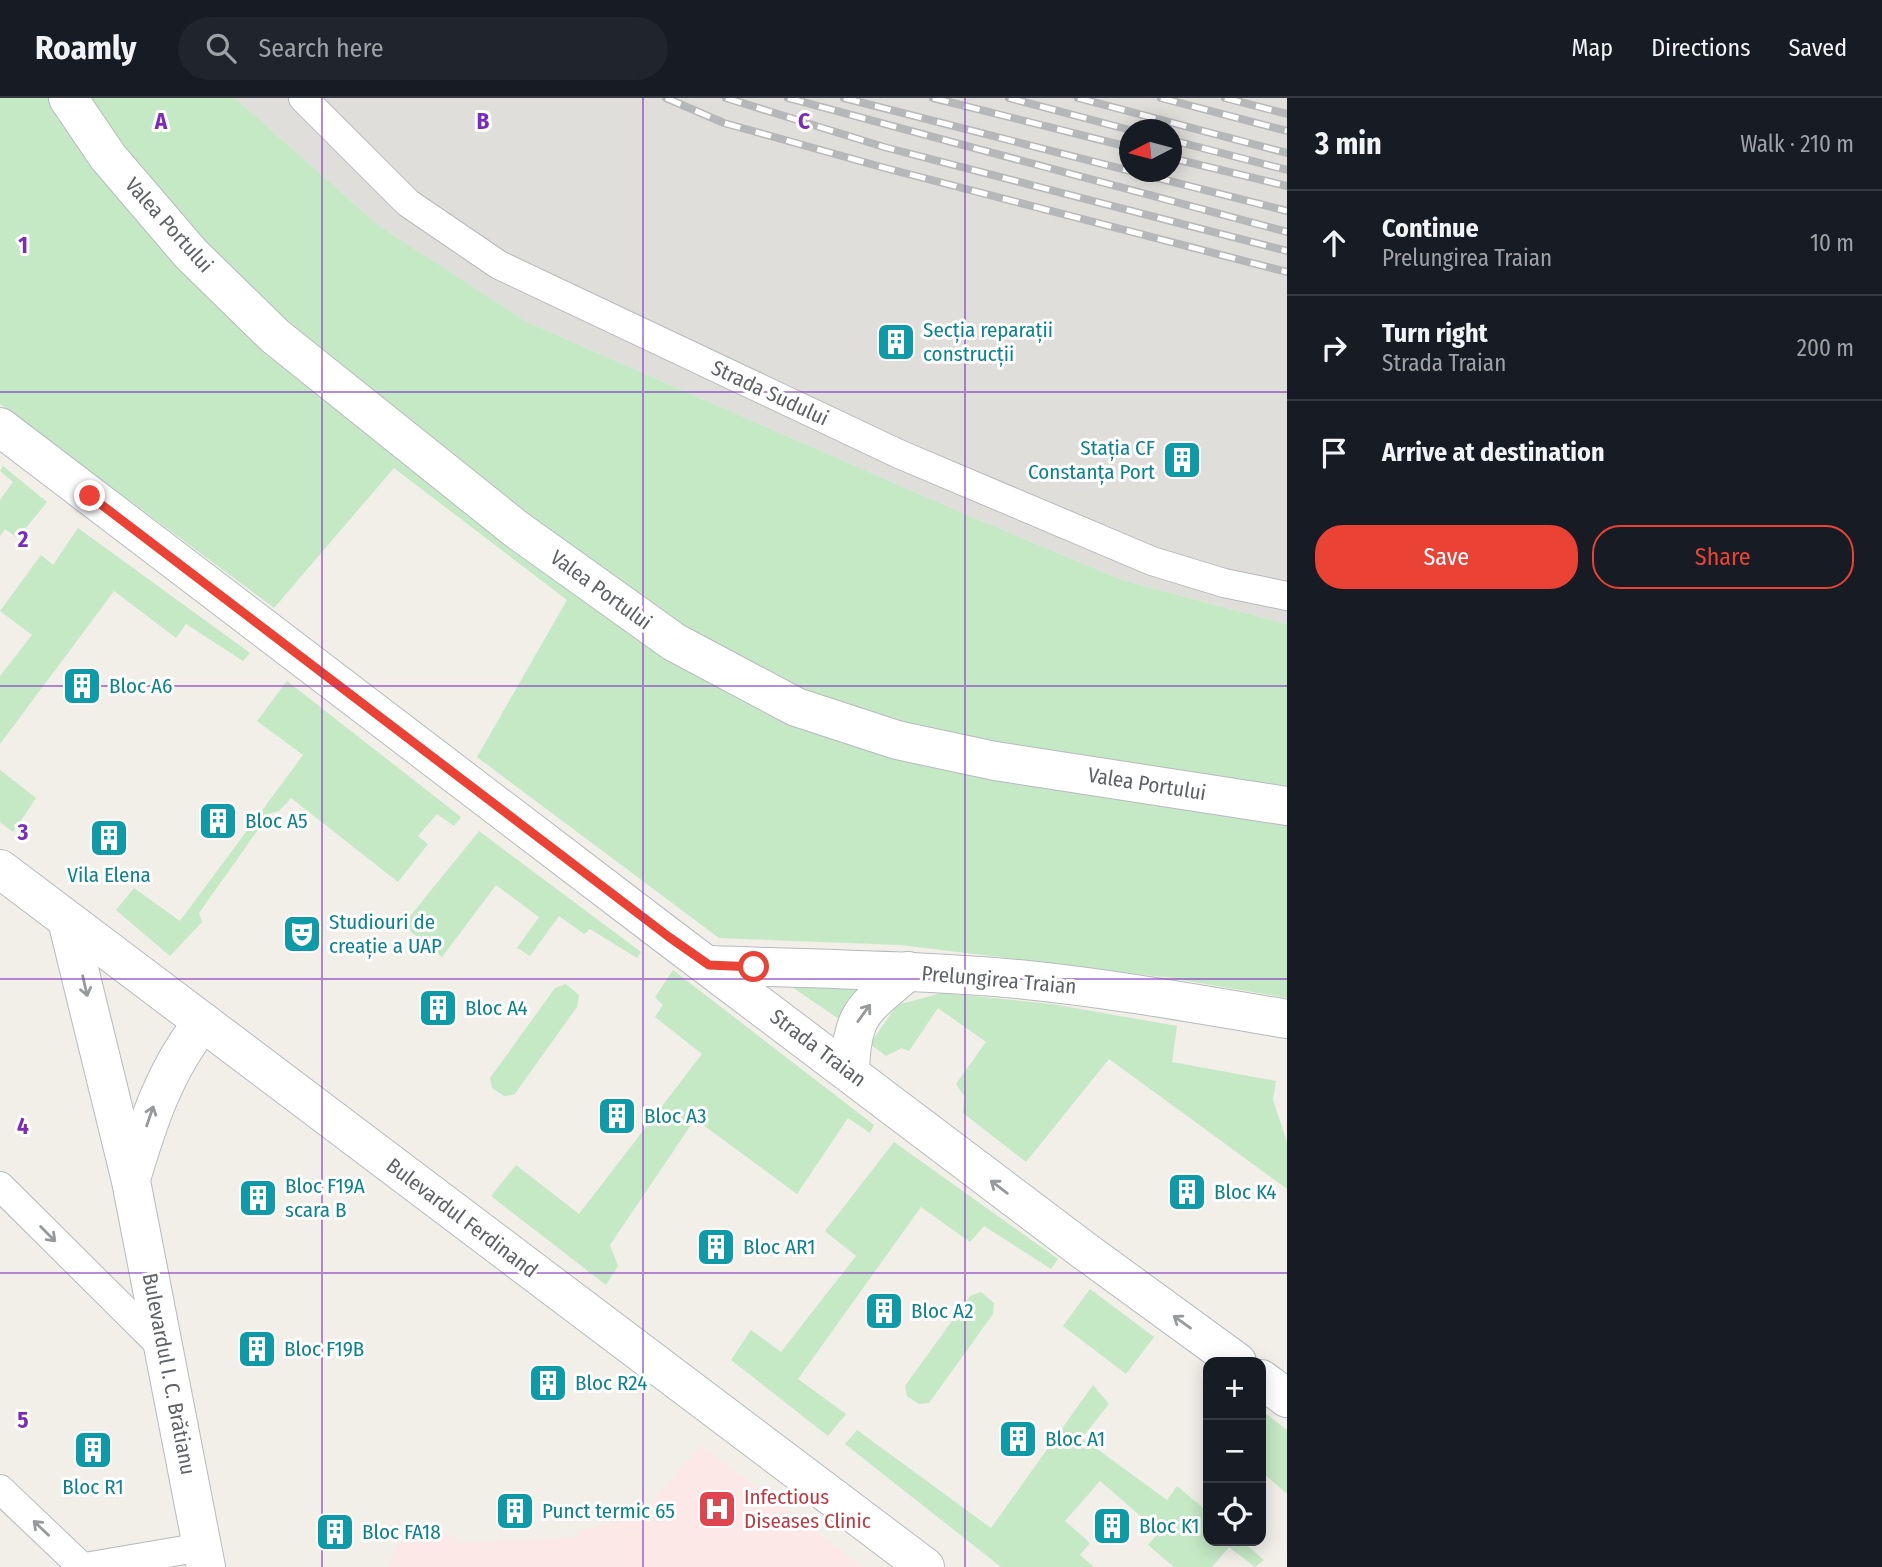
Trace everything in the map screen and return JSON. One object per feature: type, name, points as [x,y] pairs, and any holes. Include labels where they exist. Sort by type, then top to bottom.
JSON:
[{"type":"street","name":"Valea Portului","points":[[68,98],[108,157],[191,254],[275,336],[516,528],[674,642],[796,707],[897,740],[995,761],[1287,806]]},
{"type":"street","name":"Strada Sudului","points":[[303,98],[408,202],[499,265],[900,454],[1153,561],[1224,583],[1287,596]]},
{"type":"street","name":"Strada Traian","points":[[0,427],[1049,1225],[1230,1357]]},
{"type":"street","name":"Bulevardul Ferdinand","points":[[0,869],[925,1567]]},
{"type":"street","name":"Bulevardul I. C. Brătianu","points":[[67,920],[131,1181],[204,1557]]},
{"type":"street","name":"Prelungirea Traian","points":[[709,965],[908,971],[1047,983],[1171,999],[1287,1019]]},
{"type":"street","points":[[850,1071],[851,1034],[859,1017],[908,971]]},
{"type":"street","name":"Bulevardul I. C. Brătianu","points":[[131,1181],[150,1113],[166,1079],[203,1022]]},
{"type":"street","points":[[0,1186],[163,1348]]},
{"type":"street","points":[[1266,1383],[1287,1398]]},
{"type":"street","points":[[0,1489],[84,1567],[204,1557]]},
{"type":"shaded area","points":[[235,98],[1287,98],[1287,624],[1122,580],[527,322],[378,225]]},
{"type":"shaded area","name":"Infectious Diseases Clinic","points":[[700,1445],[863,1567],[388,1567],[403,1535],[454,1535],[455,1543],[578,1537],[578,1531],[641,1516]]},
{"type":"green space","points":[[0,98],[235,98],[378,225],[527,322],[1122,580],[1287,624],[1287,998],[1171,978],[900,945],[719,938],[477,757],[567,600],[394,468],[274,608],[0,404]]},
{"type":"green space","points":[[3,466],[47,502],[18,538],[5,529],[0,536],[0,500],[13,482],[0,471]]},
{"type":"green space","points":[[78,528],[250,653],[243,661],[186,624],[176,638],[114,591],[0,744],[0,676],[32,635],[0,611],[41,555],[53,565]]},
{"type":"green space","points":[[287,681],[461,817],[454,826],[437,814],[418,836],[428,844],[398,882],[291,798],[279,811],[269,814],[199,913],[202,922],[170,956],[116,910],[134,888],[180,921],[303,755],[257,721]]},
{"type":"green space","points":[[0,770],[36,798],[13,832],[0,822]]},
{"type":"green space","points":[[479,831],[641,952],[637,958],[590,929],[584,934],[559,916],[530,956],[517,948],[539,917],[496,885],[442,957],[403,925]]},
{"type":"green space","points":[[673,970],[874,1125],[870,1133],[848,1118],[797,1194],[695,1119],[610,1245],[618,1266],[606,1285],[491,1196],[516,1165],[579,1214],[702,1054],[655,1017],[663,1005],[655,997]]},
{"type":"green space","points":[[869,982],[839,1019],[786,983]]},
{"type":"green space","points":[[566,984],[579,995],[577,1007],[514,1095],[504,1096],[492,1088],[490,1078],[555,988]]},
{"type":"green space","points":[[942,993],[1052,1004],[1177,1026],[1172,1062],[1276,1081],[1273,1100],[1287,1142],[1287,1189],[1109,1059],[1026,1162],[963,1113],[964,1096],[956,1084],[986,1042],[938,1008],[909,1051],[902,1048],[886,1056],[870,1044],[897,1005]]},
{"type":"green space","points":[[894,1142],[1058,1259],[1051,1269],[984,1226],[970,1242],[921,1207],[798,1379],[846,1414],[828,1436],[731,1360],[751,1330],[781,1352],[856,1256],[825,1231]]},
{"type":"green space","points":[[1090,1289],[1154,1337],[1126,1374],[1063,1326]]},
{"type":"green space","points":[[981,1292],[994,1303],[993,1314],[929,1403],[919,1404],[907,1396],[905,1386],[970,1296]]},
{"type":"green space","points":[[1093,1385],[1109,1404],[1082,1438],[1167,1500],[1177,1486],[1203,1508],[1203,1546],[1248,1546],[1264,1560],[1255,1567],[1229,1547],[1212,1567],[1174,1567],[1148,1545],[1159,1532],[1100,1481],[1065,1521],[1090,1543],[1080,1555],[1094,1567],[1001,1567],[845,1444],[857,1430],[991,1528]]},
{"type":"green space","points":[[1266,1414],[1287,1430],[1287,1494],[1266,1475]]},
{"type":"railway","points":[[666,98],[724,123],[885,168],[1287,272]]},
{"type":"railway","points":[[726,98],[884,147],[1287,251]]},
{"type":"railway","points":[[788,98],[1287,232]]},
{"type":"railway","points":[[844,98],[1287,211]]},
{"type":"railway","points":[[933,98],[1119,144]]},
{"type":"railway","points":[[1009,98],[1119,127]]},
{"type":"railway","points":[[1078,98],[1287,153]]},
{"type":"railway","points":[[1161,98],[1287,131]]},
{"type":"railway","points":[[1225,98],[1287,114]]},
{"type":"railway","points":[[1182,143],[1287,170]]},
{"type":"railway","points":[[1182,161],[1287,186]]},
{"type":"place","name":"Secția reparații construcții","points":[[896,342]]},
{"type":"place","name":"Stația CF Constanța Port","points":[[1182,460]]},
{"type":"place","name":"Bloc A6","points":[[82,686]]},
{"type":"place","name":"Bloc A5","points":[[218,821]]},
{"type":"place","name":"Vila Elena","points":[[109,838]]},
{"type":"place","name":"Studiouri de creație a UAP","points":[[302,934]]},
{"type":"place","name":"Bloc A4","points":[[438,1008]]},
{"type":"place","name":"Bloc A3","points":[[617,1116]]},
{"type":"place","name":"Bloc K4","points":[[1187,1192]]},
{"type":"place","name":"Bloc F19A scara B","points":[[258,1198]]},
{"type":"place","name":"Bloc AR1","points":[[716,1247]]},
{"type":"place","name":"Bloc A2","points":[[884,1311]]},
{"type":"place","name":"Bloc F19B","points":[[257,1349]]},
{"type":"place","name":"Bloc R24","points":[[548,1383]]},
{"type":"place","name":"Bloc A1","points":[[1018,1439]]},
{"type":"place","name":"Bloc R1","points":[[93,1450]]},
{"type":"place","name":"Infectious Diseases Clinic","points":[[717,1509]]},
{"type":"place","name":"Punct termic 65","points":[[515,1511]]},
{"type":"place","name":"Bloc K1","points":[[1112,1526]]},
{"type":"place","name":"Bloc FA18","points":[[335,1532]]},
{"type":"route","points":[[90,496],[669,937],[709,965],[754,967]]}]
